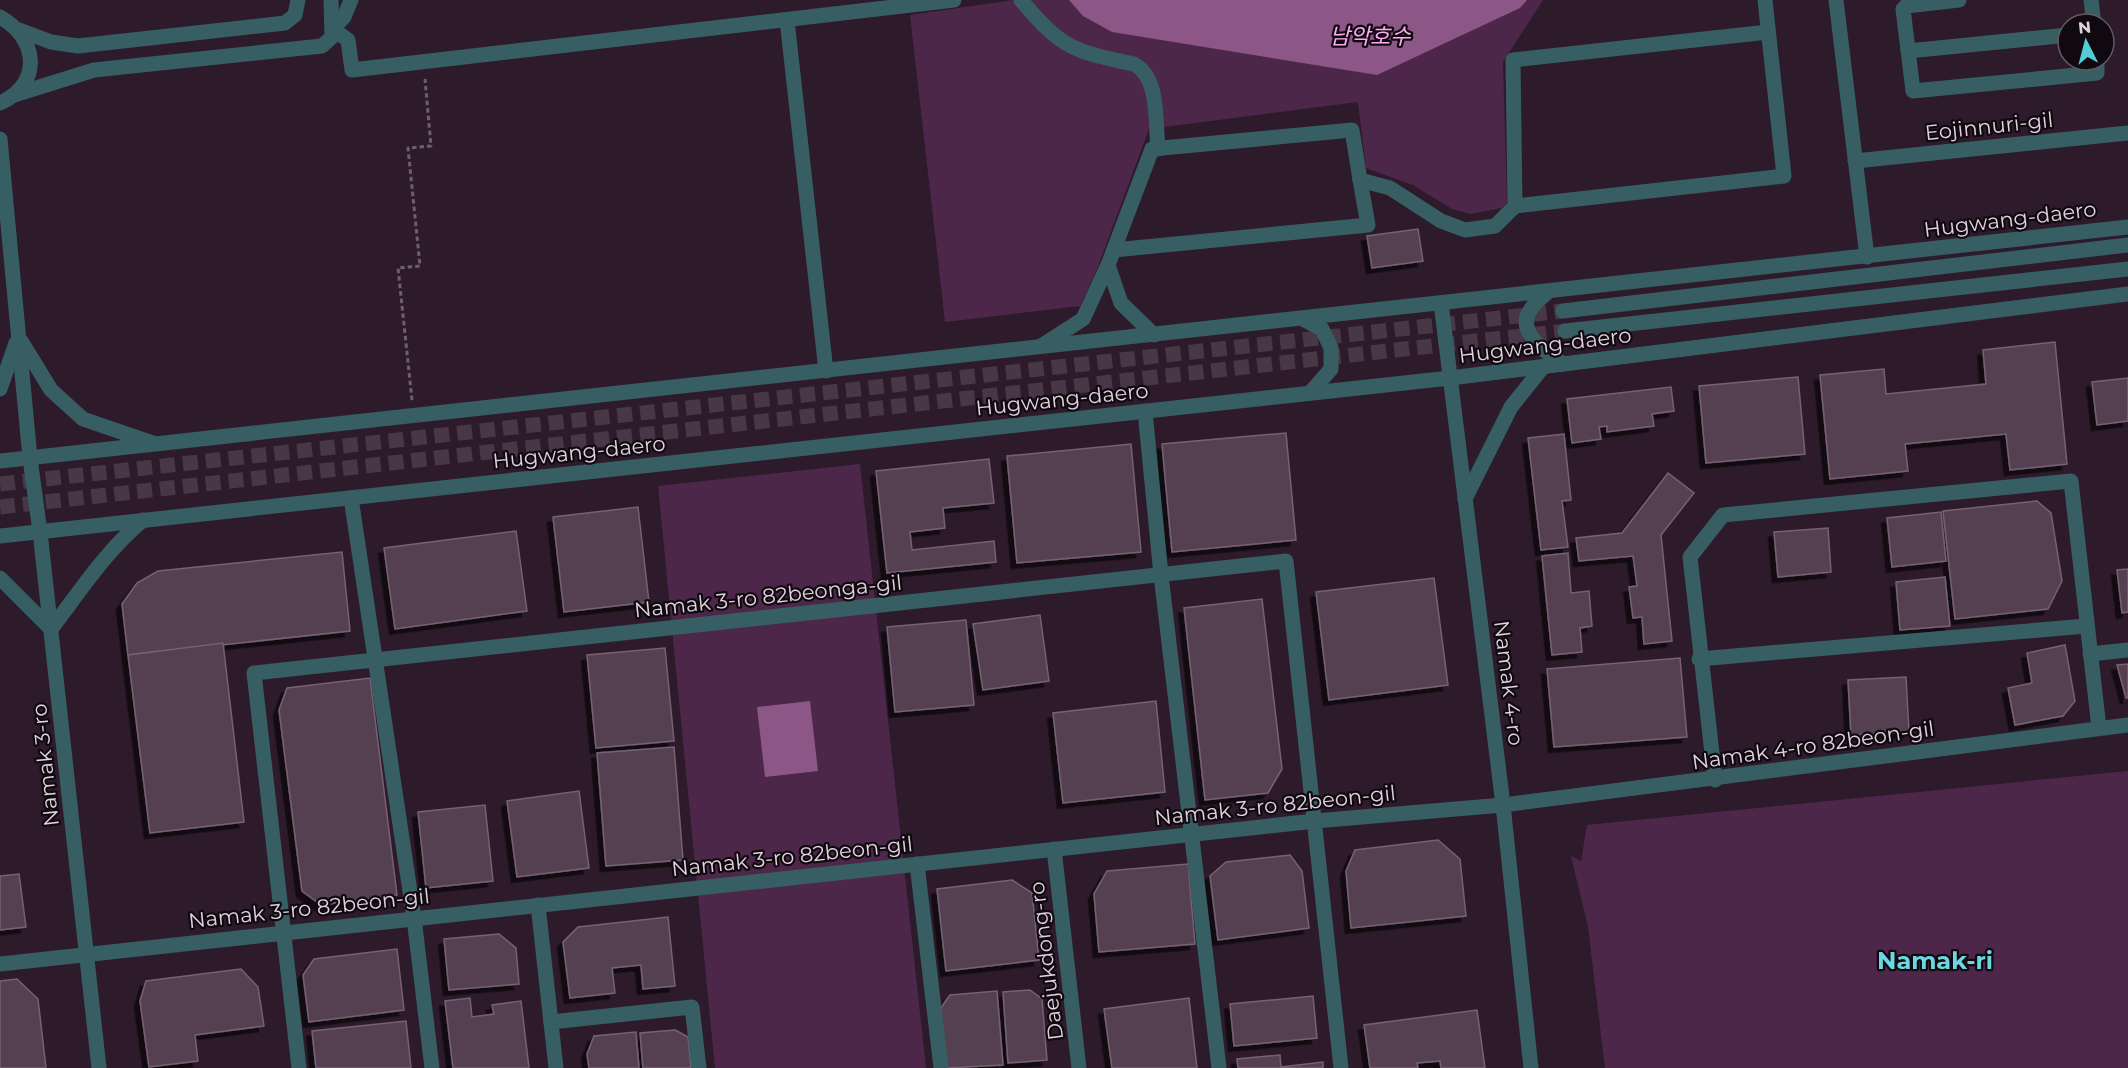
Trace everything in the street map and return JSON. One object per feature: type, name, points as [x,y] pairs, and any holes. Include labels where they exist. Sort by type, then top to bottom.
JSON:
[{"type":"street","points":[[0,17],[19,30],[64,45],[105,45],[285,23],[295,15],[298,0]]},
{"type":"street","points":[[0,103],[14,95],[94,70],[322,46],[330,41],[333,29],[331,0]]},
{"type":"street","points":[[333,29],[344,17],[351,0]]},
{"type":"street","points":[[333,29],[348,40],[352,70],[954,0]]},
{"type":"street","points":[[1021,0],[1049,32],[1064,44],[1077,51],[1134,64],[1143,69],[1151,82],[1158,149]]},
{"type":"street","points":[[1360,180],[1390,188],[1441,221],[1465,230],[1495,226],[1515,206],[1784,176],[1764,0]]},
{"type":"street","points":[[1836,0],[1867,256]]},
{"type":"street","points":[[1959,0],[1904,8],[1912,90],[1915,92],[2097,72]]},
{"type":"street","points":[[787,20],[826,371]]},
{"type":"street","points":[[14,95],[28,76],[30,61],[29,47],[19,30]]},
{"type":"street","points":[[1515,206],[1513,60],[1768,32]]},
{"type":"street","points":[[1908,51],[2056,36]]},
{"type":"street","points":[[1038,348],[1083,319],[1111,258],[1152,149],[1352,130],[1368,225],[1111,258]]},
{"type":"street","name":"Eojinnuri-gil","points":[[1855,160],[2128,133]]},
{"type":"street","name":"Namak 3-ro","points":[[0,139],[30,458],[99,1068]]},
{"type":"street","name":"Hugwang-daero","points":[[0,461],[2128,227]]},
{"type":"street","name":"Hugwang-daero","points":[[1563,311],[2128,245]]},
{"type":"street","points":[[1111,258],[1121,303],[1154,335]]},
{"type":"street","name":"Hugwang-daero","points":[[1565,331],[2128,270]]},
{"type":"street","points":[[1548,292],[1529,310],[1526,327],[1536,344],[1563,364]]},
{"type":"street","name":"Hugwang-daero","points":[[0,536],[1450,378],[2128,294]]},
{"type":"street","name":"Namak 4-ro","points":[[1441,303],[1503,805],[1531,1068]]},
{"type":"street","points":[[1302,318],[1322,329],[1331,348],[1331,369],[1310,393]]},
{"type":"street","points":[[0,389],[18,337]]},
{"type":"street","points":[[18,337],[51,390],[83,419],[155,444]]},
{"type":"street","points":[[1465,499],[1511,407],[1543,367]]},
{"type":"street","points":[[1145,411],[1161,574],[1219,1068]]},
{"type":"street","points":[[1715,780],[1690,557],[1723,515],[2071,481],[2099,728]]},
{"type":"street","points":[[351,498],[377,659],[414,918],[432,1068]]},
{"type":"street","points":[[0,578],[51,629],[116,543],[143,520]]},
{"type":"street","name":"Namak 3-ro 82beonga-gil","points":[[283,932],[254,673],[1161,574],[1286,561],[1315,821]]},
{"type":"street","points":[[1700,659],[2086,627]]},
{"type":"street","points":[[2090,654],[2128,650]]},
{"type":"street","name":"Namak 4-ro 82beon-gil","points":[[1503,805],[1715,780],[2128,725]]},
{"type":"street","name":"Namak 3-ro 82beon-gil","points":[[0,964],[1192,834],[1503,805]]},
{"type":"street","points":[[1315,821],[1341,1068]]},
{"type":"street","name":"Daejukdong-ro","points":[[1054,849],[1079,1068]]},
{"type":"street","points":[[917,864],[941,1068]]},
{"type":"street","points":[[538,904],[556,1068]]},
{"type":"street","points":[[283,932],[299,1068]]},
{"type":"street","points":[[551,1022],[692,1007],[699,1068]]},
{"type":"path","points":[[413,416],[398,268],[420,266],[408,148],[431,146],[423,62]]},
{"type":"shaded area","points":[[1014,0],[1543,0],[1503,62],[1507,203],[1502,208],[1470,214],[1452,209],[1413,185],[1366,168],[1358,102],[1149,129],[1096,272],[1080,306],[945,322],[910,15]]},
{"type":"shaded area","points":[[860,464],[926,1068],[715,1068],[658,486]]},
{"type":"shaded area","points":[[2128,771],[2128,1068],[1605,1068],[1588,927],[1571,856],[1581,861],[1587,825]]},
{"type":"water","name":"남악호수","points":[[1069,0],[1527,0],[1520,8],[1377,75],[1112,32],[1083,16]]},
{"type":"water","points":[[810,701],[818,771],[765,777],[757,707]]},
{"type":"building","points":[[1418,229],[1423,261],[1372,268],[1367,236]]},
{"type":"building","points":[[2055,342],[2067,464],[2010,470],[2006,434],[1905,444],[1908,471],[1830,479],[1820,375],[1884,369],[1886,394],[1986,384],[1983,350]]},
{"type":"building","points":[[1798,377],[1805,454],[1706,463],[1699,386]]},
{"type":"building","points":[[2128,378],[2128,421],[2097,425],[2092,382]]},
{"type":"building","points":[[1671,387],[1674,411],[1652,414],[1654,426],[1607,432],[1607,426],[1599,427],[1601,439],[1572,443],[1567,399]]},
{"type":"building","points":[[1286,433],[1296,540],[1172,552],[1162,444]]},
{"type":"building","points":[[1564,434],[1571,500],[1562,501],[1568,547],[1541,550],[1528,438]]},
{"type":"building","points":[[1131,444],[1141,552],[1017,563],[1007,456]]},
{"type":"building","points":[[989,459],[994,503],[943,508],[945,528],[910,532],[912,550],[994,541],[996,562],[887,573],[876,471]]},
{"type":"building","points":[[1668,473],[1694,493],[1661,535],[1672,641],[1644,644],[1642,617],[1633,618],[1629,587],[1637,586],[1633,556],[1579,561],[1576,538],[1622,533]]},
{"type":"building","points":[[2037,501],[2051,513],[2062,581],[2048,609],[1955,619],[1943,511]]},
{"type":"building","points":[[638,507],[649,602],[564,612],[553,517]]},
{"type":"building","points":[[1941,512],[1946,561],[1892,567],[1887,518]]},
{"type":"building","points":[[1828,528],[1831,572],[1778,577],[1774,532]]},
{"type":"building","points":[[516,531],[527,611],[395,629],[384,548]]},
{"type":"building","points":[[342,552],[350,631],[128,655],[122,604],[137,583],[158,571]]},
{"type":"building","points":[[1568,553],[1571,593],[1589,591],[1592,626],[1580,628],[1582,652],[1552,655],[1542,556]]},
{"type":"building","points":[[2128,569],[2128,612],[2122,613],[2117,570]]},
{"type":"building","points":[[1945,577],[1950,626],[1900,630],[1896,582]]},
{"type":"building","points":[[1434,578],[1448,685],[1329,700],[1316,592]]},
{"type":"building","points":[[1262,599],[1282,769],[1268,793],[1205,800],[1184,608]]},
{"type":"building","points":[[1040,615],[1049,681],[983,690],[973,624]]},
{"type":"building","points":[[966,620],[974,705],[895,712],[887,627]]},
{"type":"building","points":[[223,643],[244,822],[150,833],[128,655]]},
{"type":"building","points":[[2065,645],[2075,701],[2063,716],[2015,725],[2008,688],[2032,683],[2027,653]]},
{"type":"building","points":[[665,648],[674,741],[596,748],[587,655]]},
{"type":"building","points":[[1680,658],[1687,737],[1554,747],[1547,669]]},
{"type":"building","points":[[2128,664],[2128,698],[2126,698],[2117,665]]},
{"type":"building","points":[[1906,677],[1909,732],[1851,735],[1848,680]]},
{"type":"building","points":[[370,678],[397,895],[321,905],[302,891],[279,710],[287,688]]},
{"type":"building","points":[[1156,701],[1165,792],[1063,803],[1053,713]]},
{"type":"building","points":[[674,747],[683,860],[606,866],[597,753]]},
{"type":"building","points":[[579,791],[589,868],[517,877],[507,801]]},
{"type":"building","points":[[485,805],[493,881],[426,888],[418,812]]},
{"type":"building","points":[[1438,840],[1460,859],[1466,916],[1351,928],[1346,871],[1355,850]]},
{"type":"building","points":[[1290,855],[1302,871],[1309,928],[1218,940],[1210,876],[1226,862]]},
{"type":"building","points":[[1188,864],[1195,944],[1099,952],[1094,894],[1107,871]]},
{"type":"building","points":[[19,874],[26,927],[0,930],[0,876]]},
{"type":"building","points":[[1012,880],[1032,893],[1039,960],[946,971],[937,889]]},
{"type":"building","points":[[668,917],[675,986],[643,989],[641,965],[612,968],[615,993],[570,998],[563,942],[578,927]]},
{"type":"building","points":[[499,934],[516,948],[519,984],[449,990],[444,939]]},
{"type":"building","points":[[397,949],[404,1010],[309,1022],[303,975],[314,959]]},
{"type":"building","points":[[241,969],[258,987],[264,1026],[195,1035],[198,1061],[149,1067],[140,1001],[146,981]]},
{"type":"building","points":[[17,979],[38,999],[46,1068],[0,1068],[0,981]]},
{"type":"building","points":[[1030,990],[1042,999],[1047,1060],[1008,1063],[1003,992]]},
{"type":"building","points":[[997,991],[1003,1065],[945,1068],[940,1009],[950,995]]},
{"type":"building","points":[[1313,996],[1317,1038],[1234,1046],[1230,1004]]},
{"type":"building","points":[[470,998],[472,1017],[494,1014],[492,1005],[521,1001],[529,1068],[453,1068],[445,1001]]},
{"type":"building","points":[[1189,998],[1197,1068],[1112,1068],[1104,1009]]},
{"type":"building","points":[[1477,1010],[1485,1068],[1441,1068],[1440,1061],[1417,1063],[1418,1068],[1370,1068],[1364,1025]]},
{"type":"building","points":[[406,1021],[411,1068],[316,1068],[312,1031]]},
{"type":"building","points":[[675,1030],[688,1037],[691,1068],[643,1068],[640,1033]]},
{"type":"building","points":[[636,1032],[639,1068],[589,1068],[587,1054],[594,1036]]},
{"type":"building","points":[[1280,1055],[1281,1067],[1323,1062],[1323,1068],[1238,1068],[1237,1059]]},
{"type":"tunnel","points":[[0,484],[1563,311]]},
{"type":"tunnel","points":[[0,507],[1565,331]]},
{"type":"district","name":"Namak-ri","points":[[1935,960]]}]
